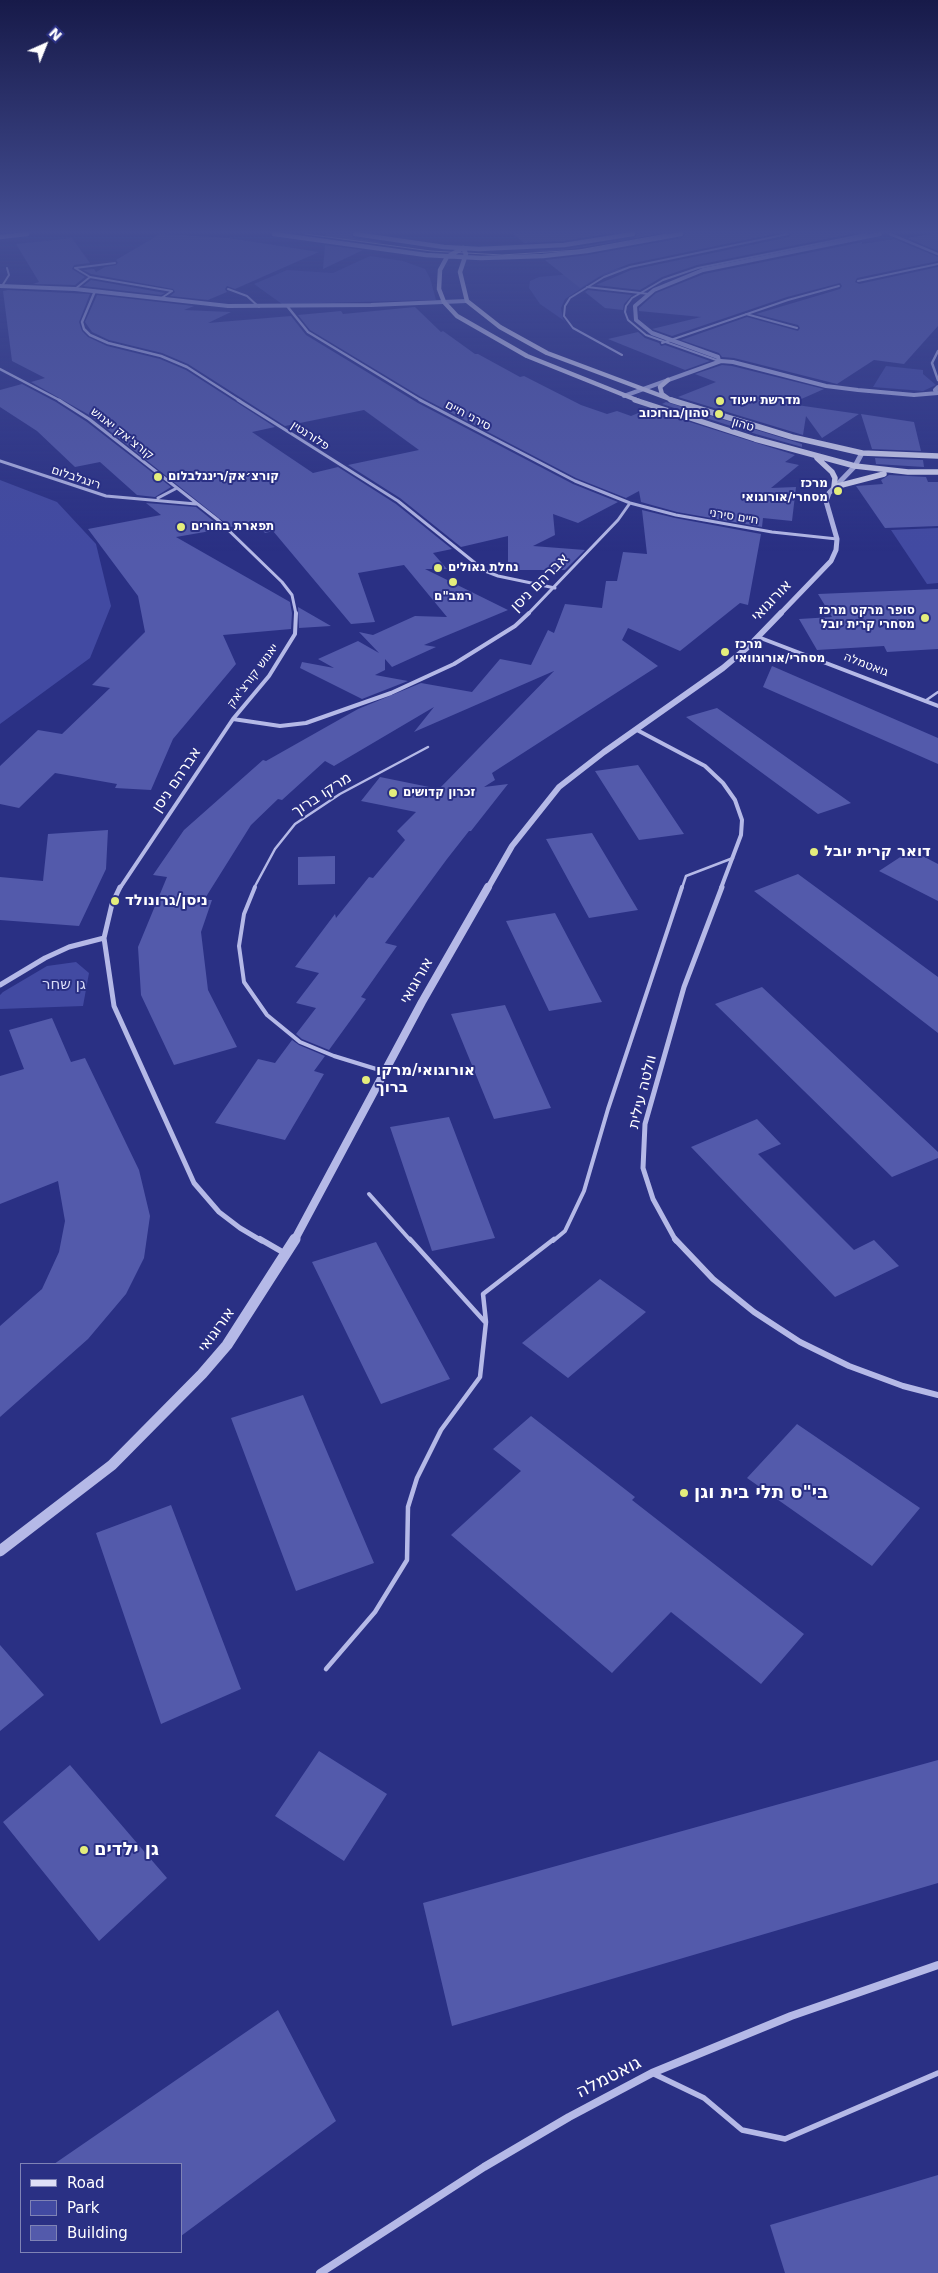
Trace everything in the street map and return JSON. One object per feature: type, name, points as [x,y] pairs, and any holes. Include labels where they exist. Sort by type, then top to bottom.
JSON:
[{"type":"main road","name":"טהון","points":[[498,340],[569,375],[624,396],[717,427],[855,466],[908,472],[938,472]]},
{"type":"main road","name":"טהון","points":[[521,340],[579,367],[672,401],[755,427],[822,445],[862,453],[938,456]]},
{"type":"main road","points":[[668,380],[662,385],[660,391],[672,401]]},
{"type":"main road","points":[[809,454],[822,461],[832,472],[834,487],[875,475],[908,472]]},
{"type":"street","name":"פלורנטין","points":[[101,340],[161,356],[187,367],[398,502],[430,524],[485,571],[498,576],[555,588]]},
{"type":"street","name":"סירני חיים","points":[[321,340],[440,411],[555,472],[630,503]]},
{"type":"street","points":[[668,341],[718,357],[718,361]]},
{"type":"street","points":[[938,351],[932,363],[938,380]]},
{"type":"street","points":[[624,396],[718,361],[734,362],[826,386],[905,394],[938,393],[935,390],[938,387]]},
{"type":"street","name":"קורצ'אק יאנוש","points":[[0,369],[69,404],[177,488]]},
{"type":"street","points":[[837,539],[826,501],[834,487],[855,466],[862,453]]},
{"type":"street","name":"רינגלבלום","points":[[0,462],[98,494],[131,500],[198,505]]},
{"type":"street","points":[[150,500],[168,494],[177,488]]},
{"type":"street","name":"יאנוש קורצ'אק","points":[[177,488],[218,520],[282,582],[292,595],[296,614],[295,634],[269,676],[233,719]]},
{"type":"street","name":"אברהם ניסן","points":[[287,1254],[240,1228],[219,1212],[194,1183],[114,1006],[104,938],[112,904],[126,878],[233,719],[280,726],[306,723],[391,693],[454,664],[515,626],[555,588],[618,520],[630,503]]},
{"type":"street","name":"חיים סירני","points":[[630,503],[711,522],[837,539]]},
{"type":"street","name":"אורוגואי","points":[[0,1551],[112,1465],[202,1374],[227,1345],[287,1254],[422,1002],[512,846],[531,820],[559,787],[723,668],[758,637],[831,561],[836,550],[837,539]]},
{"type":"street","name":"גואטמלה","points":[[758,637],[938,706]]},
{"type":"street","name":"וולטה עילית","points":[[637,730],[705,766],[724,783],[735,800],[742,820],[741,835],[684,987],[645,1124],[643,1168],[653,1199],[676,1239],[713,1279],[754,1312],[800,1342],[849,1366],[903,1386],[938,1395]]},
{"type":"street","points":[[0,985],[45,958],[69,947],[104,938]]},
{"type":"street","name":"גואטמלה","points":[[320,2273],[469,2176],[569,2117],[652,2073],[791,2016],[938,1965]]},
{"type":"lane","points":[[592,340],[622,355]]},
{"type":"lane","points":[[657,340],[718,361]]},
{"type":"lane","points":[[662,343],[668,341]]},
{"type":"lane","points":[[925,701],[938,692]]},
{"type":"lane","name":"מרקו ברוך","points":[[386,1072],[334,1056],[300,1042],[267,1015],[244,982],[239,946],[244,914],[259,876],[275,849],[295,824],[340,794],[428,747]]},
{"type":"lane","points":[[326,1669],[376,1612],[407,1560],[408,1507],[416,1478],[441,1430],[480,1377],[486,1322],[483,1294],[565,1231],[584,1191],[608,1109],[686,876],[733,858]]},
{"type":"lane","points":[[369,1194],[486,1322]]},
{"type":"lane","points":[[652,2073],[704,2098],[742,2130],[785,2139],[938,2073]]},
{"type":"green space","points":[[886,366],[923,370],[923,374],[936,385],[923,391],[873,387]]},
{"type":"green space","points":[[0,480],[57,502],[96,544],[111,606],[90,658],[0,724]]},
{"type":"green space","points":[[938,528],[938,583],[927,584],[891,530]]},
{"type":"green space","name":"גן שחר","points":[[76,962],[89,973],[83,1006],[0,1009],[0,995],[3,992],[47,966]]},
{"type":"building","points":[[9,340],[94,340],[107,346],[160,359],[186,370],[275,427],[252,432],[313,473],[338,467],[396,504],[452,549],[433,553],[447,569],[425,569],[508,610],[424,645],[436,647],[392,667],[385,659],[385,670],[375,675],[408,681],[362,699],[300,668],[302,662],[334,668],[318,659],[358,641],[379,653],[359,632],[373,635],[415,616],[447,617],[404,565],[358,573],[375,622],[351,624],[273,531],[265,533],[255,522],[230,527],[91,416],[31,382],[45,378],[12,361]]},
{"type":"building","points":[[109,340],[314,340],[418,403],[573,484],[618,502],[578,523],[553,514],[555,535],[533,546],[585,550],[565,570],[508,570],[508,536],[461,547],[400,498],[348,465],[419,450],[364,410],[285,426],[188,364],[162,353]]},
{"type":"building","points":[[327,340],[456,340],[475,354],[520,377],[524,376],[581,405],[607,414],[617,411],[631,416],[648,409],[795,455],[785,462],[799,465],[771,488],[796,487],[792,521],[763,518],[762,527],[677,512],[641,502],[639,491],[626,498],[576,478],[421,397]]},
{"type":"building","points":[[611,340],[651,340],[659,343],[661,346],[665,345],[710,361],[685,370]]},
{"type":"building","points":[[681,340],[925,340],[904,364],[874,360],[837,384],[734,358],[722,357],[719,353]]},
{"type":"building","points":[[722,365],[824,389],[790,404],[859,414],[822,438],[806,416],[803,435],[678,397],[716,382],[695,374]]},
{"type":"building","points":[[22,384],[56,402],[87,422],[171,487],[155,497],[137,495],[100,462],[75,467],[37,431],[0,407],[0,390]]},
{"type":"building","points":[[666,402],[802,444],[802,447],[662,404]]},
{"type":"building","points":[[861,414],[914,422],[921,451],[872,449]]},
{"type":"building","points":[[875,458],[923,460],[924,467],[876,464]]},
{"type":"building","points":[[889,475],[926,477],[928,482],[938,482],[938,526],[885,528],[856,486],[883,484],[881,480]]},
{"type":"building","points":[[146,503],[196,507],[216,523],[222,529],[176,537],[290,602],[292,613],[291,629],[223,635],[236,664],[173,739],[151,790],[115,788],[117,784],[55,773],[19,808],[0,804],[0,766],[38,730],[62,734],[110,688],[92,685],[145,632],[138,596],[88,529],[161,515]]},
{"type":"building","points":[[642,510],[761,534],[748,605],[740,603],[680,651],[628,628],[622,640],[658,666],[492,773],[495,780],[484,787],[508,784],[447,859],[385,943],[397,946],[361,997],[366,999],[329,1050],[302,1039],[296,1034],[316,1008],[296,1003],[319,973],[295,967],[335,914],[336,918],[369,877],[373,878],[405,840],[397,831],[416,812],[361,801],[380,777],[439,789],[554,671],[414,732],[434,707],[334,766],[325,761],[282,800],[278,799],[251,825],[204,900],[212,900],[201,932],[208,990],[237,1047],[174,1065],[141,995],[138,947],[167,877],[153,875],[184,830],[263,760],[266,761],[358,709],[421,683],[472,692],[500,659],[531,665],[548,630],[554,633],[565,604],[602,608],[606,581],[617,581],[623,552],[647,554]]},
{"type":"building","points":[[938,589],[938,649],[887,652],[884,646],[817,650],[799,619],[832,617],[818,594]]},
{"type":"building","points":[[298,607],[331,626],[299,628]]},
{"type":"building","points":[[772,666],[938,738],[938,764],[763,687]]},
{"type":"building","points":[[717,708],[851,803],[818,814],[686,717]]},
{"type":"building","points":[[638,765],[684,834],[639,840],[595,771]]},
{"type":"building","points":[[108,830],[106,869],[79,926],[0,920],[0,877],[43,881],[48,834]]},
{"type":"building","points":[[592,833],[638,910],[589,918],[546,839]]},
{"type":"building","points":[[911,850],[938,864],[938,901],[879,871]]},
{"type":"building","points":[[335,856],[335,884],[298,885],[298,857]]},
{"type":"building","points":[[798,874],[938,977],[938,1033],[754,891]]},
{"type":"building","points":[[555,913],[602,1002],[549,1011],[506,921]]},
{"type":"building","points":[[762,987],[938,1152],[938,1158],[892,1177],[715,1004]]},
{"type":"building","points":[[505,1005],[551,1108],[494,1119],[451,1014]]},
{"type":"building","points":[[52,1018],[71,1062],[85,1058],[139,1170],[150,1216],[144,1258],[126,1294],[88,1339],[0,1417],[0,1326],[42,1289],[59,1252],[65,1221],[58,1181],[0,1204],[0,1076],[24,1069],[9,1030]]},
{"type":"building","points":[[292,1040],[325,1056],[314,1071],[324,1074],[285,1140],[215,1123],[258,1059],[275,1063]]},
{"type":"building","points":[[449,1117],[495,1238],[432,1251],[390,1127]]},
{"type":"building","points":[[757,1119],[781,1144],[758,1154],[854,1250],[874,1240],[899,1266],[835,1297],[691,1147]]},
{"type":"building","points":[[376,1242],[450,1379],[381,1404],[312,1262]]},
{"type":"building","points":[[600,1279],[646,1312],[568,1378],[522,1343]]},
{"type":"building","points":[[303,1395],[374,1563],[296,1591],[231,1418]]},
{"type":"building","points":[[531,1416],[635,1497],[632,1500],[804,1634],[761,1684],[671,1612],[612,1673],[451,1535],[521,1471],[493,1449]]},
{"type":"building","points":[[797,1424],[920,1508],[872,1566],[747,1478]]},
{"type":"building","points":[[171,1505],[241,1689],[161,1724],[96,1533]]},
{"type":"building","points":[[0,1645],[44,1695],[0,1731]]},
{"type":"building","points":[[319,1751],[387,1794],[344,1861],[275,1816]]},
{"type":"building","points":[[938,1760],[938,1883],[452,2026],[423,1903]]},
{"type":"building","name":"גן ילדים","points":[[70,1765],[167,1878],[99,1941],[3,1822]]},
{"type":"building","points":[[278,2010],[336,2121],[182,2235],[182,2163],[55,2163]]},
{"type":"building","points":[[938,2175],[938,2273],[785,2273],[770,2225]]},
{"type":"place","name":"מדרשת ייעוד","points":[[720,401]]},
{"type":"place","name":"טהון/בורוכוב","points":[[719,414]]},
{"type":"place","name":"קורצ׳אק/רינגלבלום","points":[[158,477]]},
{"type":"place","name":"מרכז מסחרי/אורוגואי","points":[[838,491]]},
{"type":"place","name":"תפארת בחורים","points":[[181,527]]},
{"type":"place","name":"נחלת גאולים","points":[[438,568]]},
{"type":"place","name":"רמב\"ם","points":[[453,582]]},
{"type":"place","name":"סופר מרקט מרכז מסחרי קרית יובל","points":[[925,618]]},
{"type":"place","name":"מרכז מסחרי/אורוגוואי","points":[[725,652]]},
{"type":"place","name":"זכרון קדושים","points":[[393,793]]},
{"type":"place","name":"דואר קרית יובל","points":[[814,852]]},
{"type":"place","name":"ניסן/גרונולד","points":[[115,901]]},
{"type":"place","name":"אורוגואי/מרקו ברוך","points":[[366,1080]]},
{"type":"place","name":"בי\"ס תלי בית וגן","points":[[684,1493]]},
{"type":"place","name":"גן ילדים","points":[[84,1850]]}]
